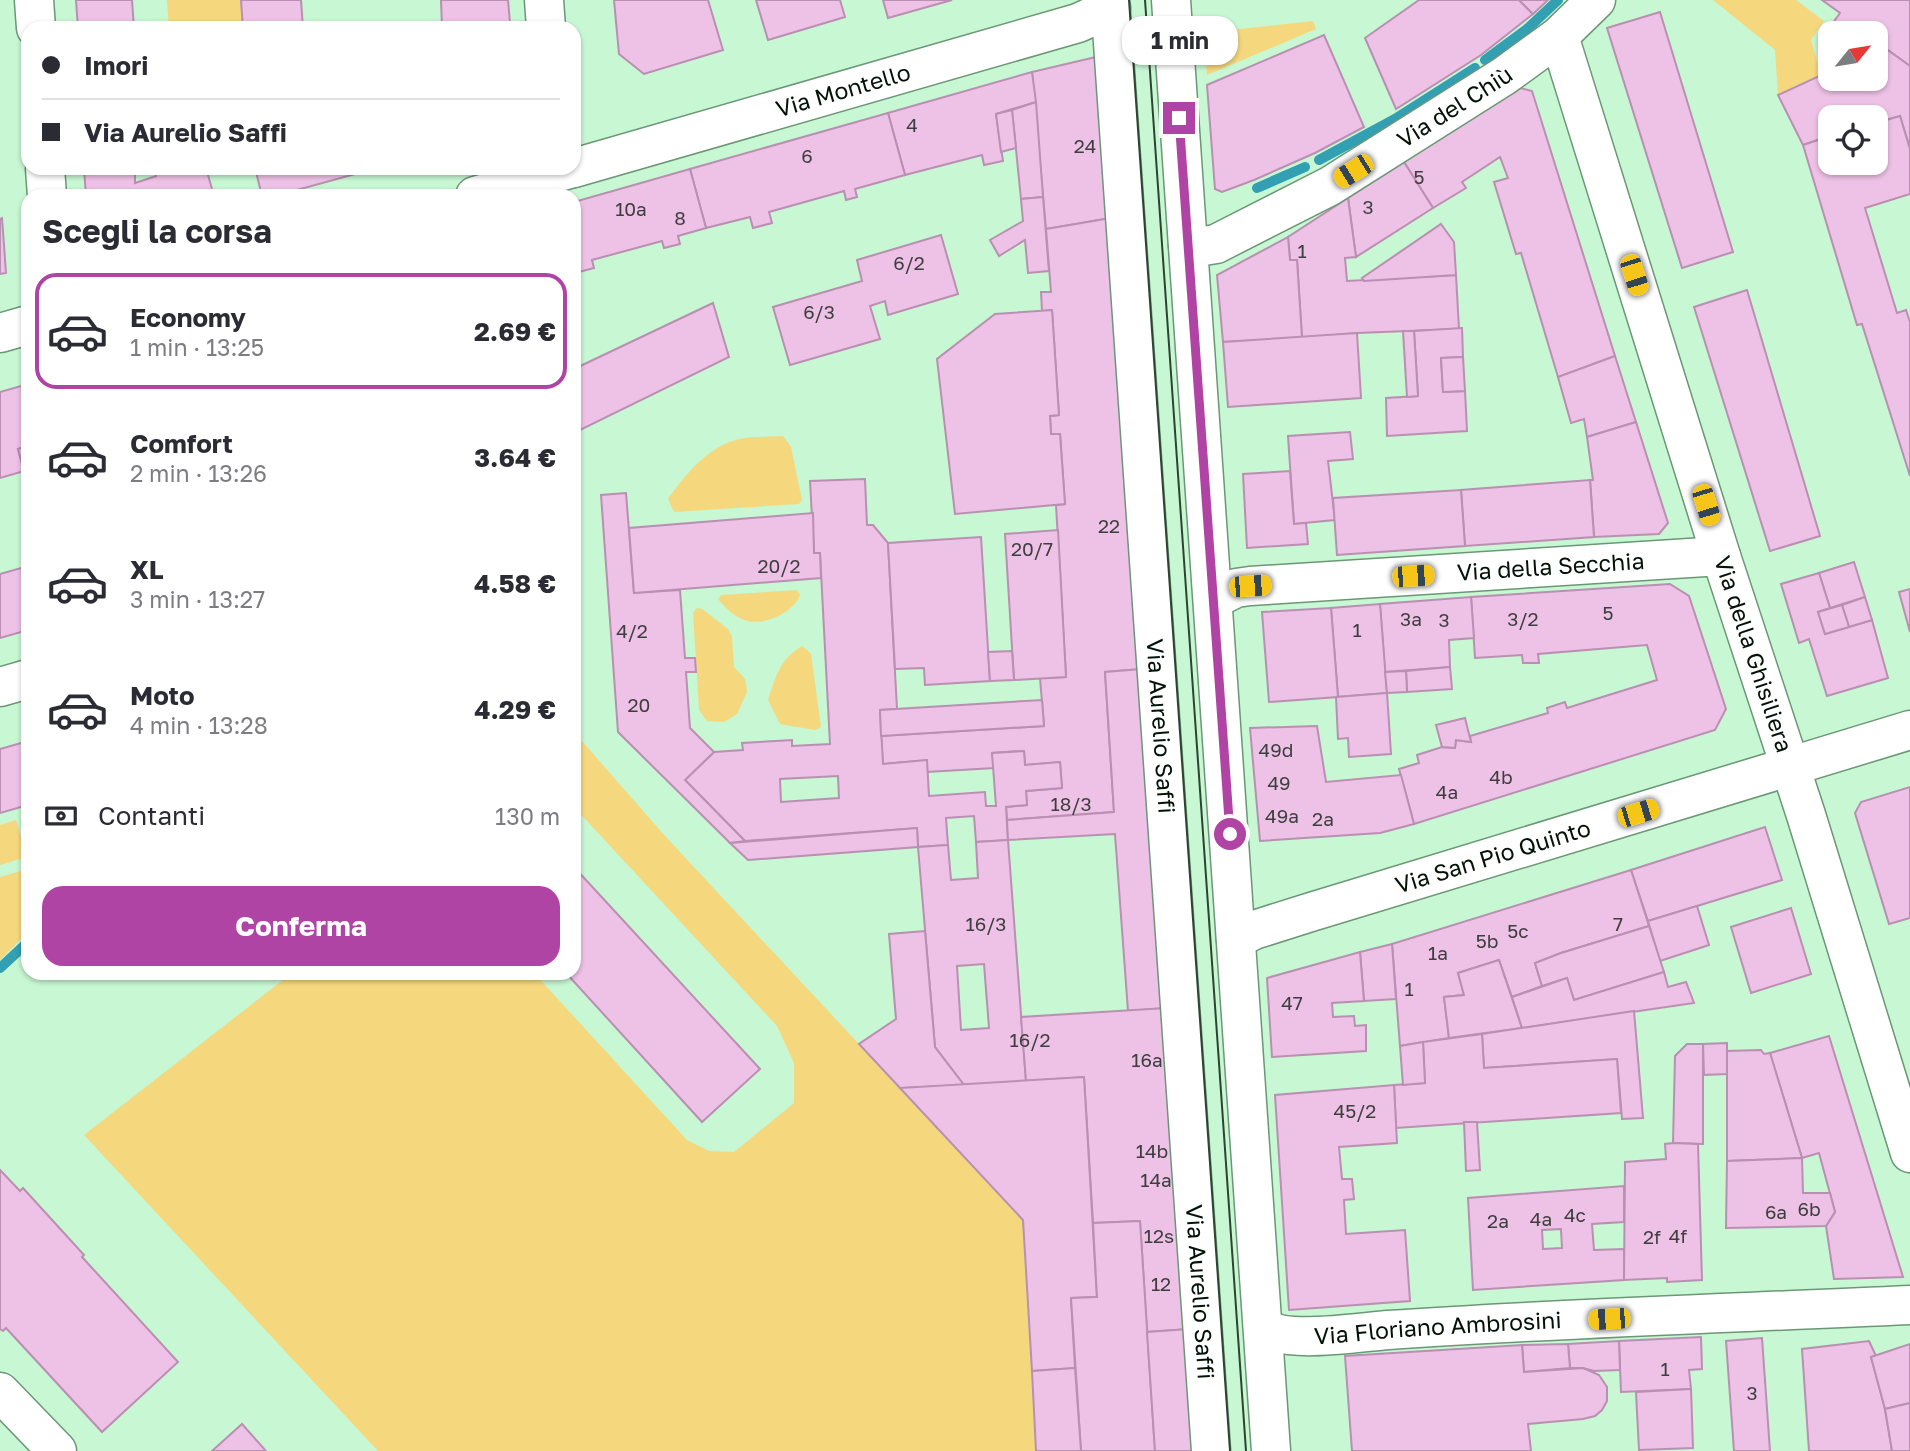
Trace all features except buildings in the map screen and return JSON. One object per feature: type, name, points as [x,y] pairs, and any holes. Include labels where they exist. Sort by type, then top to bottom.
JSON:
[{"type":"street","points":[[34,0],[36,21]]},
{"type":"street","points":[[544,0],[546,21]]},
{"type":"street","points":[[1171,0],[1272,1451]]},
{"type":"street","name":"Via del Chiù","points":[[1188,245],[1197,247],[1216,244],[1330,186],[1504,76],[1559,36],[1595,0]]},
{"type":"street","name":"Via Montello","points":[[581,165],[1097,17],[1110,4]]},
{"type":"street","name":"Via Aurelio Saffi","points":[[1110,4],[1211,1451]]},
{"type":"street","name":"Via della Ghisiliera","points":[[1559,36],[1910,1153]]},
{"type":"street","name":"Via Montello","points":[[499,189],[546,175]]},
{"type":"street","points":[[0,333],[21,327]]},
{"type":"street","name":"Via della Secchia","points":[[1214,599],[1236,588],[1250,586],[1721,556]]},
{"type":"street","points":[[0,687],[21,681]]},
{"type":"street","name":"Via San Pio Quinto","points":[[1236,939],[1254,930],[1311,912],[1910,730]]},
{"type":"street","name":"Via Floriano Ambrosini","points":[[1263,1326],[1275,1334],[1299,1336],[1444,1326],[1910,1305]]},
{"type":"street","points":[[0,1392],[57,1451]]},
{"type":"shaded area","points":[[167,0],[241,0],[242,21],[168,21]]},
{"type":"shaded area","points":[[1713,0],[1796,0],[1824,21],[1818,21],[1818,30],[1811,40],[1818,64],[1818,75],[1778,95],[1775,50]]},
{"type":"shaded area","points":[[1313,21],[1316,29],[1207,75],[1204,33]]},
{"type":"shaded area","points":[[783,436],[791,447],[802,500],[799,504],[674,512],[668,499],[690,471],[717,448],[739,439]]},
{"type":"shaded area","points":[[797,590],[800,595],[791,607],[776,617],[760,622],[740,618],[718,599],[721,595]]},
{"type":"shaded area","points":[[697,608],[728,629],[732,637],[734,667],[745,679],[747,692],[737,714],[724,722],[707,721],[699,710],[693,613]]},
{"type":"shaded area","points":[[802,646],[811,654],[821,727],[815,730],[780,724],[768,700],[784,662]]},
{"type":"shaded area","points":[[581,740],[666,837],[1023,1220],[1036,1451],[378,1451],[84,1135],[283,980],[540,980],[687,1140],[709,1151],[734,1152],[794,1103],[794,1063],[777,1026],[581,815]]},
{"type":"shaded area","points":[[16,820],[21,837],[21,859],[0,865],[0,825]]},
{"type":"shaded area","points":[[21,871],[21,939],[0,960],[0,877]]},
{"type":"waterway","points":[[1485,60],[1527,29],[1558,0]]},
{"type":"waterway","points":[[1319,160],[1395,119],[1475,68]]},
{"type":"waterway","points":[[1257,188],[1305,167]]},
{"type":"waterway","points":[[0,968],[21,948]]},
{"type":"tram line","points":[[1129,0],[1230,1451]]},
{"type":"tram line","points":[[1145,0],[1246,1451]]},
{"type":"route","points":[[1179,118],[1230,834]]}]
